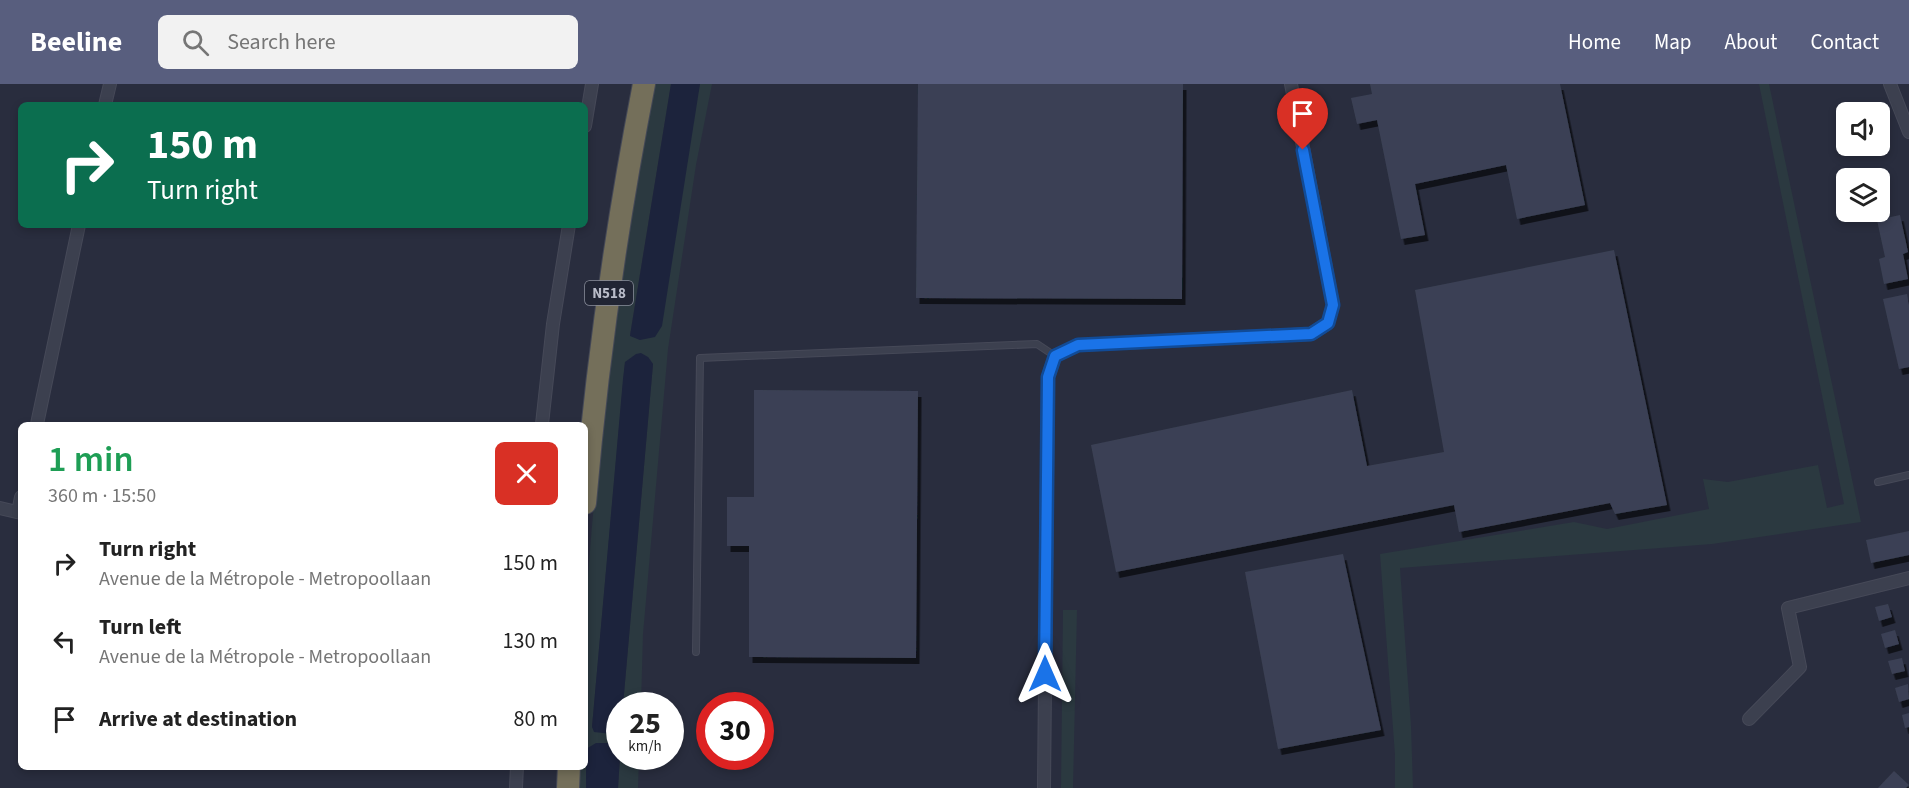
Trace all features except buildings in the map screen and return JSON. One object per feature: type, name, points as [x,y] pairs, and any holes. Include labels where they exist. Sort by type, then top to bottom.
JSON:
[{"type":"highway","name":"N518","points":[[588,473],[601,345],[619,224],[644,84]]},
{"type":"highway","points":[[568,788],[569,770]]},
{"type":"street","points":[[106,102],[110,84]]},
{"type":"street","points":[[588,108],[592,84]]},
{"type":"street","points":[[1044,788],[1048,377],[1055,356],[1078,345],[1311,334],[1328,323],[1333,305],[1290,84]]},
{"type":"street","points":[[1890,84],[1909,132]]},
{"type":"street","points":[[37,422],[78,228]]},
{"type":"street","points":[[542,422],[553,324],[568,228]]},
{"type":"street","points":[[0,508],[18,512]]},
{"type":"street","points":[[1749,719],[1800,667],[1788,608],[1909,578]]},
{"type":"street","points":[[516,788],[517,770]]},
{"type":"lane","points":[[696,652],[700,358],[1037,344],[1055,356]]},
{"type":"lane","points":[[1878,482],[1909,475]]},
{"type":"shaded area","points":[[653,84],[671,84],[630,335],[640,340],[700,84],[712,84],[696,165],[668,349],[643,634],[641,692],[624,692],[653,364],[648,357],[625,362],[592,727],[606,732],[606,750],[588,754],[589,561],[602,424],[620,288]]},
{"type":"shaded area","points":[[1759,84],[1769,84],[1861,522],[1712,544],[1400,568],[1413,788],[1395,788],[1395,755],[1380,554],[1574,522],[1607,529],[1709,509],[1703,479],[1728,482],[1818,465],[1827,508],[1844,504]]},
{"type":"shaded area","points":[[1063,610],[1077,610],[1073,788],[1061,788]]},
{"type":"shaded area","points":[[578,770],[586,770],[586,788],[578,788]]},
{"type":"shaded area","points":[[619,770],[639,770],[638,788],[618,788]]},
{"type":"water","points":[[671,84],[700,84],[662,326],[655,337],[640,340],[630,336]]},
{"type":"water","points":[[641,353],[648,357],[653,364],[624,692],[606,692],[606,733],[594,732],[592,727],[625,362]]},
{"type":"water","points":[[596,743],[606,743],[606,770],[619,770],[618,788],[586,788],[586,770],[588,770],[588,748]]},
{"type":"route","points":[[1045,674],[1048,377],[1055,356],[1078,345],[1311,334],[1328,323],[1333,305],[1303,150]]}]
